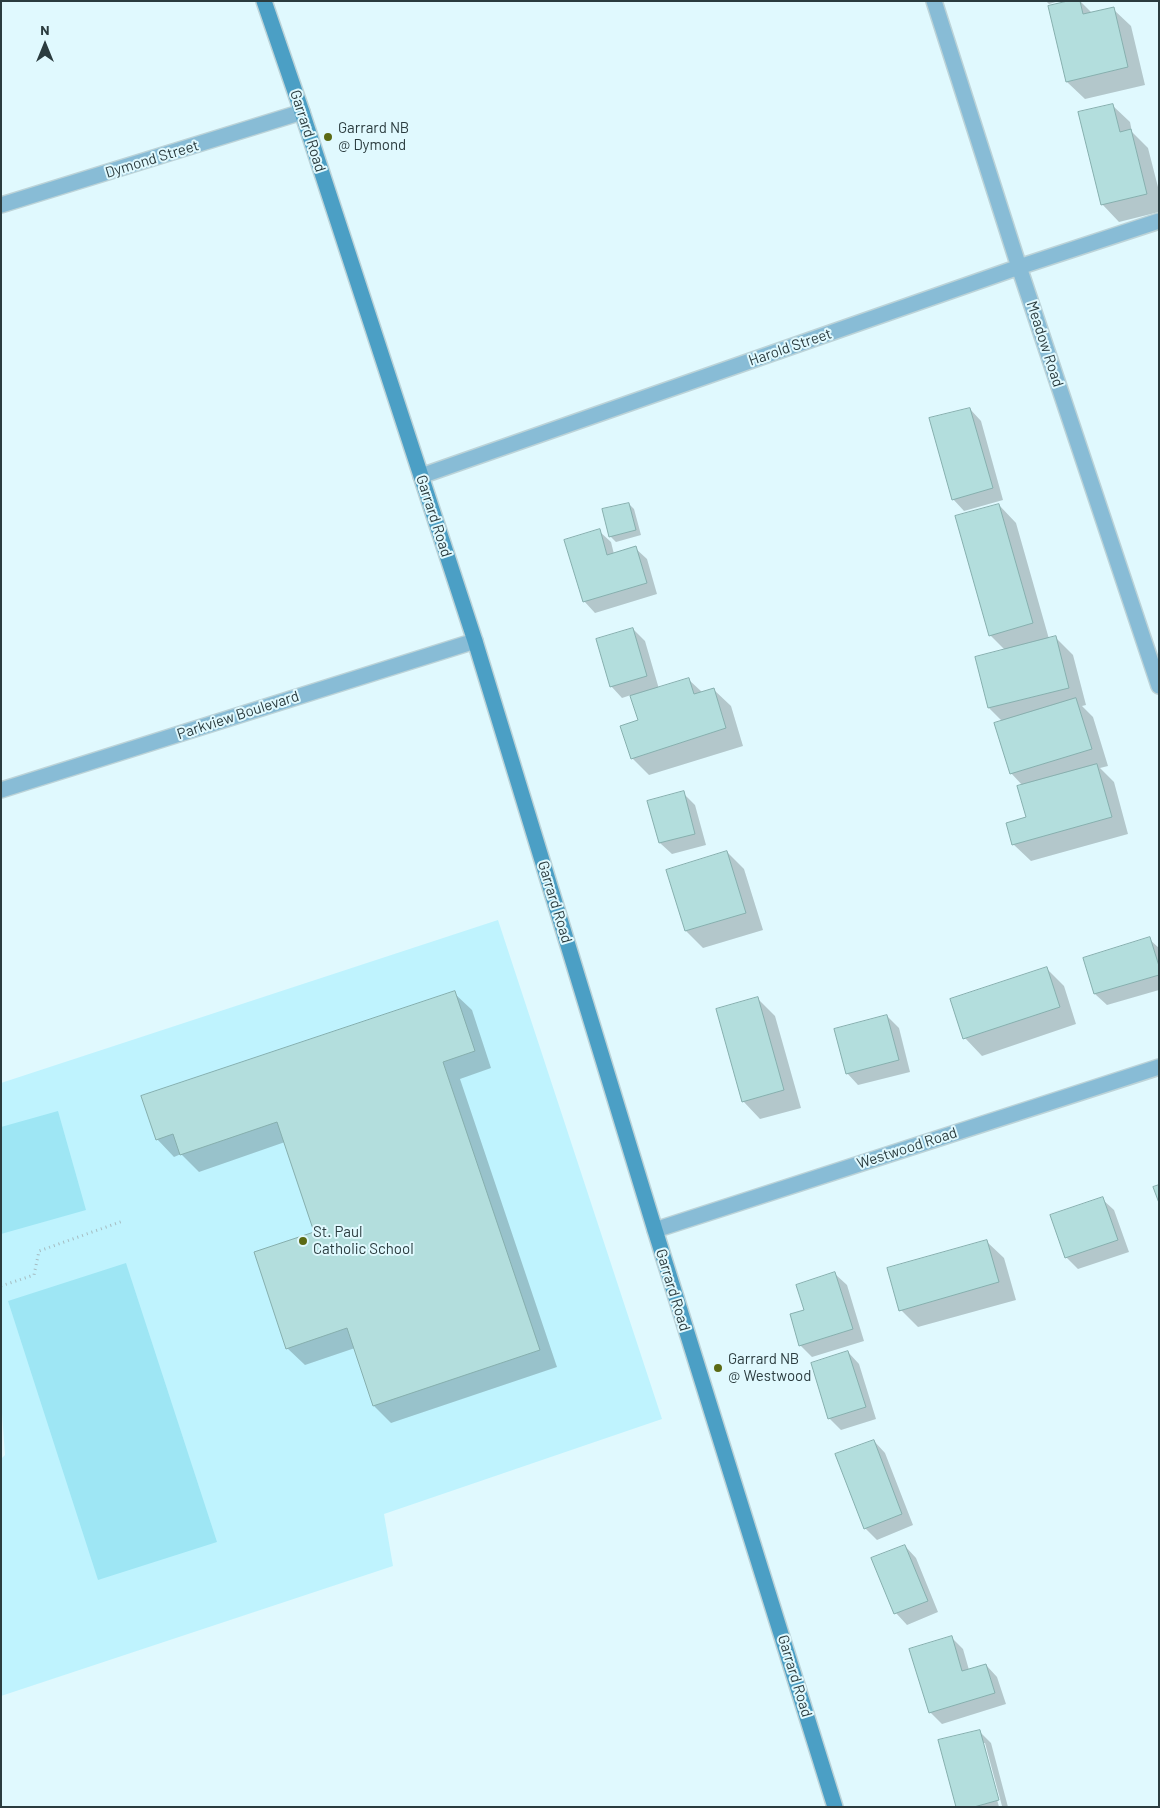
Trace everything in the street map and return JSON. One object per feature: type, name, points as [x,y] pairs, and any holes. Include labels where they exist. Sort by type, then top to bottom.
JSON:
[{"type":"street","name":"Garrard Road","points":[[264,1],[476,641],[655,1230],[836,1807]]},
{"type":"street","name":"Meadow Road","points":[[934,1],[1019,267],[1159,686]]},
{"type":"street","name":"Dymond Street","points":[[1,205],[302,112]]},
{"type":"street","name":"Harold Street","points":[[421,476],[1019,267],[1159,221]]},
{"type":"street","name":"Parkview Boulevard","points":[[1,790],[407,661],[476,641]]},
{"type":"street","name":"Westwood Road","points":[[655,1230],[1159,1067]]},
{"type":"path","points":[[1,1286],[34,1275],[39,1251],[123,1221]]},
{"type":"shaded area","name":"St. Paul Catholic School","points":[[498,920],[662,1419],[384,1514],[393,1566],[1,1696],[1,1459],[5,1455],[1,1399],[1,1083]]},
{"type":"shaded area","points":[[58,1111],[86,1210],[1,1234],[1,1127]]},
{"type":"shaded area","points":[[126,1263],[217,1542],[98,1580],[8,1301]]},
{"type":"building","points":[[1068,1],[1080,1],[1083,14],[1114,7],[1128,67],[1066,82],[1048,6]]},
{"type":"building","points":[[1113,104],[1120,132],[1131,129],[1147,194],[1101,205],[1078,112]]},
{"type":"building","points":[[970,408],[993,488],[952,500],[929,418]]},
{"type":"building","points":[[629,503],[636,530],[609,537],[602,509]]},
{"type":"building","points":[[999,504],[1033,623],[989,636],[955,516]]},
{"type":"building","points":[[600,529],[607,555],[636,546],[647,583],[583,602],[564,540]]},
{"type":"building","points":[[633,628],[647,676],[610,687],[596,639]]},
{"type":"building","points":[[1056,636],[1069,688],[988,708],[975,657]]},
{"type":"building","points":[[689,678],[694,694],[714,688],[726,728],[631,759],[620,726],[638,720],[630,696]]},
{"type":"building","points":[[1076,698],[1092,749],[1010,774],[994,723]]},
{"type":"building","points":[[1097,764],[1112,817],[1012,845],[1006,823],[1026,817],[1017,786]]},
{"type":"building","points":[[684,791],[695,834],[659,843],[647,801]]},
{"type":"building","points":[[727,851],[746,913],[685,931],[666,870]]},
{"type":"building","points":[[1150,937],[1159,966],[1159,975],[1094,994],[1083,958]]},
{"type":"building","points":[[1047,967],[1060,1007],[963,1039],[950,999]]},
{"type":"building","points":[[455,991],[475,1051],[443,1062],[540,1350],[373,1406],[347,1328],[286,1349],[254,1252],[314,1232],[277,1122],[180,1155],[173,1134],[156,1140],[141,1096]]},
{"type":"building","points":[[758,997],[784,1090],[742,1102],[716,1009]]},
{"type":"building","points":[[887,1015],[899,1060],[846,1074],[834,1029]]},
{"type":"building","points":[[1159,1185],[1159,1203],[1153,1187]]},
{"type":"building","points":[[1103,1197],[1118,1240],[1065,1258],[1050,1215]]},
{"type":"building","points":[[987,1240],[999,1282],[899,1311],[887,1268]]},
{"type":"building","points":[[835,1272],[853,1329],[799,1346],[790,1314],[804,1310],[796,1285]]},
{"type":"building","points":[[848,1351],[866,1407],[828,1419],[811,1363]]},
{"type":"building","points":[[874,1440],[902,1514],[864,1529],[835,1454]]},
{"type":"building","points":[[905,1545],[928,1601],[894,1614],[871,1558]]},
{"type":"building","points":[[952,1636],[962,1671],[986,1664],[995,1693],[929,1713],[909,1649]]},
{"type":"building","points":[[980,1730],[999,1800],[974,1807],[956,1807],[938,1740]]},
{"type":"place","name":"Garrard NB @ Dymond","points":[[328,137]]},
{"type":"place","name":"St. Paul Catholic School","points":[[303,1241]]},
{"type":"place","name":"Garrard NB @ Westwood","points":[[718,1368]]}]
